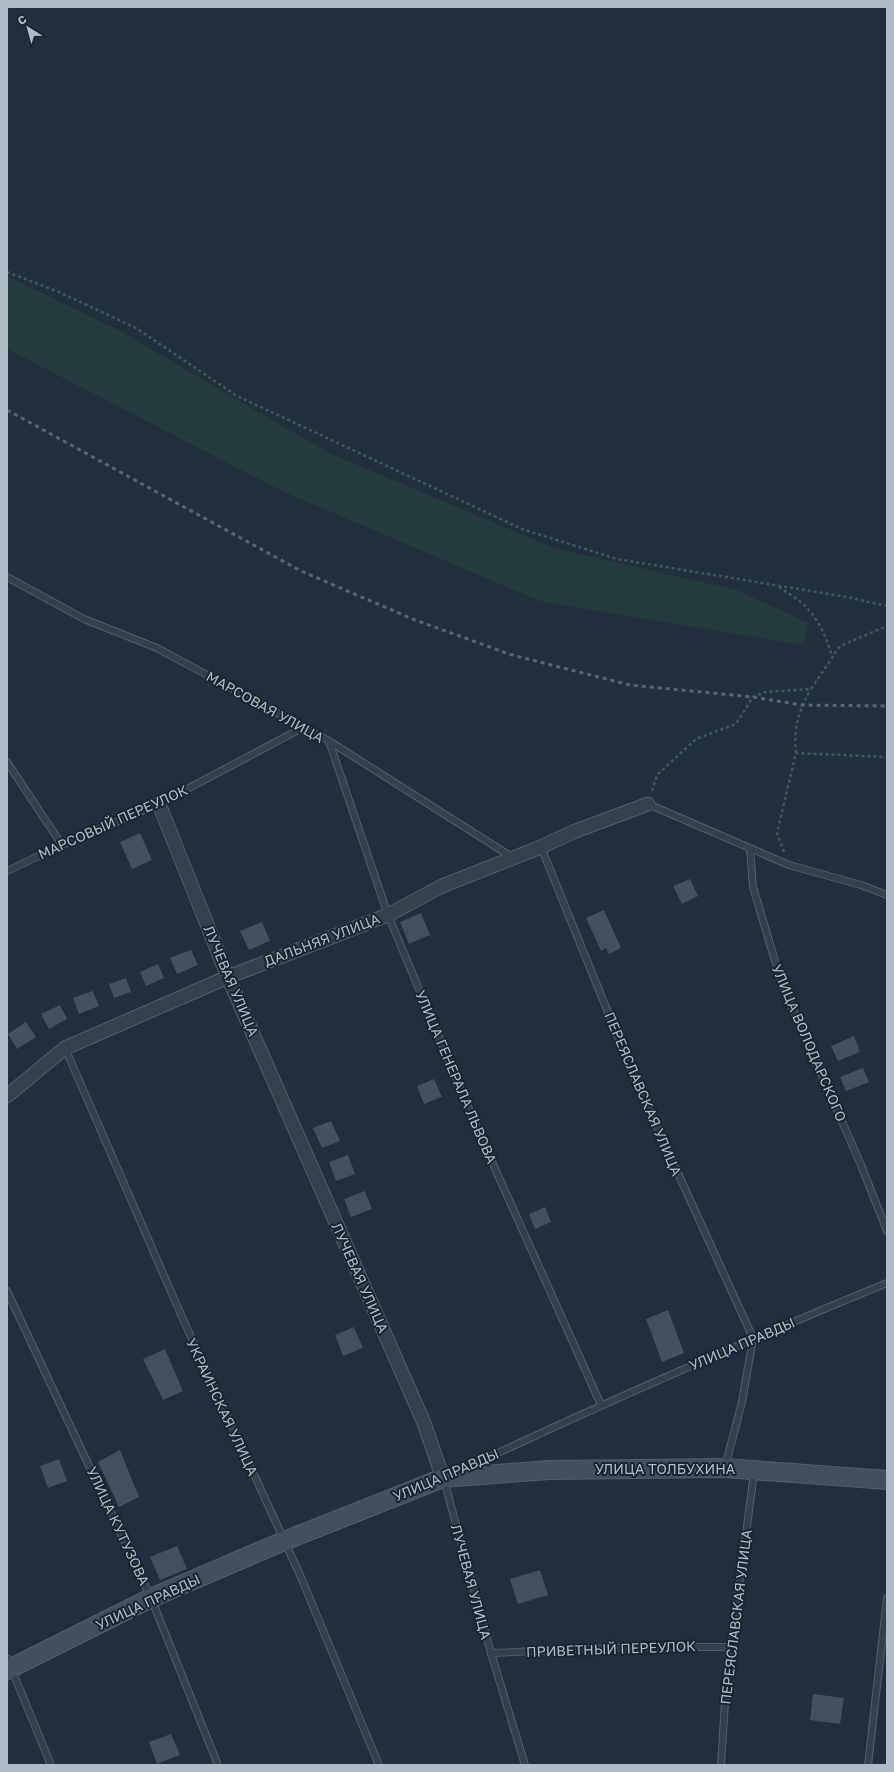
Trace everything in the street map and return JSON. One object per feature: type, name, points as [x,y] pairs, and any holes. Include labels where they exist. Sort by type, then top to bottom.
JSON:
[{"type":"main road","name":"УЛИЦА ТОЛБУХИНА","points":[[443,1478],[549,1470],[725,1468],[887,1480]]},
{"type":"main road","name":"УЛИЦА ПРАВДЫ","points":[[8,1666],[151,1598],[284,1541],[443,1478]]},
{"type":"street","name":"ЛУЧЕВАЯ УЛИЦА","points":[[159,804],[228,977],[424,1423],[443,1478]]},
{"type":"street","name":"ДАЛЬНЯЯ УЛИЦА","points":[[7,1096],[65,1048],[228,977],[388,915],[442,886],[512,857],[541,847],[573,832],[648,804]]},
{"type":"lane","name":"МАРСОВАЯ УЛИЦА","points":[[7,577],[84,619],[157,648],[304,727],[329,741],[512,857]]},
{"type":"lane","name":"МАРСОВЫЙ ПЕРЕУЛОК","points":[[7,871],[62,845],[159,804],[304,727]]},
{"type":"lane","name":"УЛИЦА ГЕНЕРАЛА ЛЬВОВА","points":[[329,741],[388,915],[480,1135],[601,1405]]},
{"type":"lane","points":[[7,762],[62,845]]},
{"type":"lane","points":[[648,804],[789,865],[861,885],[887,895]]},
{"type":"lane","name":"ПЕРЕЯСЛАВСКАЯ УЛИЦА","points":[[541,847],[635,1079],[753,1338]]},
{"type":"lane","name":"УЛИЦА ВОЛОДАРСКОГО","points":[[750,849],[753,887],[782,984],[861,1165],[887,1231]]},
{"type":"lane","name":"УКРАИНСКАЯ УЛИЦА","points":[[65,1048],[182,1317],[300,1575],[379,1765]]},
{"type":"lane","name":"УЛИЦА ПРАВДЫ","points":[[443,1478],[601,1405],[753,1338],[887,1283]]},
{"type":"lane","name":"УЛИЦА КУТУЗОВА","points":[[7,1291],[151,1598],[218,1765]]},
{"type":"lane","points":[[725,1468],[742,1402],[753,1338]]},
{"type":"lane","name":"ПЕРЕЯСЛАВСКАЯ УЛИЦА","points":[[721,1765],[726,1686],[754,1469]]},
{"type":"lane","name":"ЛУЧЕВАЯ УЛИЦА","points":[[443,1478],[491,1653],[524,1765]]},
{"type":"lane","points":[[868,1765],[887,1598]]},
{"type":"lane","name":"ПРИВЕТНЫЙ ПЕРЕУЛОК","points":[[491,1653],[633,1647],[732,1647]]},
{"type":"lane","points":[[8,1666],[51,1765]]},
{"type":"path","points":[[7,272],[59,292],[136,328],[237,396],[522,529],[617,559],[847,597],[887,606]]},
{"type":"path","points":[[777,586],[803,604],[826,637],[832,658]]},
{"type":"path","points":[[789,865],[777,833],[796,753],[794,742],[801,705],[840,646],[887,626]]},
{"type":"path","points":[[648,804],[657,776],[696,739],[736,724],[753,697],[765,692],[811,689]]},
{"type":"path","points":[[796,753],[887,756]]},
{"type":"green space","points":[[7,276],[120,331],[329,453],[554,548],[737,590],[808,623],[804,645],[540,601],[284,492],[7,349]]},
{"type":"building","points":[[140,833],[152,860],[132,869],[120,842]]},
{"type":"building","points":[[690,879],[698,896],[682,904],[673,886]]},
{"type":"building","points":[[604,910],[621,948],[609,954],[606,948],[601,951],[586,918]]},
{"type":"building","points":[[421,913],[430,935],[409,944],[400,922]]},
{"type":"building","points":[[262,922],[270,941],[249,950],[240,931]]},
{"type":"building","points":[[191,950],[198,965],[177,974],[170,958]]},
{"type":"building","points":[[158,964],[164,978],[146,986],[140,972]]},
{"type":"building","points":[[126,978],[131,992],[114,998],[109,984]]},
{"type":"building","points":[[93,991],[99,1006],[79,1014],[73,998]]},
{"type":"building","points":[[60,1005],[67,1019],[49,1029],[41,1014]]},
{"type":"building","points":[[26,1022],[36,1037],[17,1049],[8,1034]]},
{"type":"building","points":[[854,1036],[860,1052],[838,1061],[831,1046]]},
{"type":"building","points":[[863,1068],[869,1082],[846,1091],[840,1077]]},
{"type":"building","points":[[434,1079],[442,1097],[424,1104],[417,1086]]},
{"type":"building","points":[[331,1121],[340,1141],[322,1148],[313,1128]]},
{"type":"building","points":[[348,1155],[355,1174],[336,1181],[329,1162]]},
{"type":"building","points":[[365,1191],[372,1209],[351,1217],[344,1199]]},
{"type":"building","points":[[545,1207],[551,1222],[535,1229],[529,1214]]},
{"type":"building","points":[[668,1310],[684,1353],[662,1362],[646,1319]]},
{"type":"building","points":[[354,1327],[363,1348],[343,1356],[335,1335]]},
{"type":"building","points":[[165,1349],[183,1391],[163,1400],[143,1359]]},
{"type":"building","points":[[120,1450],[139,1497],[119,1507],[98,1462]]},
{"type":"building","points":[[59,1459],[67,1481],[48,1488],[40,1466]]},
{"type":"building","points":[[177,1546],[187,1569],[160,1580],[150,1557]]},
{"type":"building","points":[[540,1570],[548,1595],[518,1604],[510,1579]]},
{"type":"building","points":[[813,1694],[844,1698],[840,1724],[810,1720]]},
{"type":"building","points":[[171,1734],[180,1755],[157,1764],[149,1742]]},
{"type":"railway","points":[[7,410],[301,571],[415,620],[512,655],[630,685],[753,697],[801,705],[887,706]]}]
